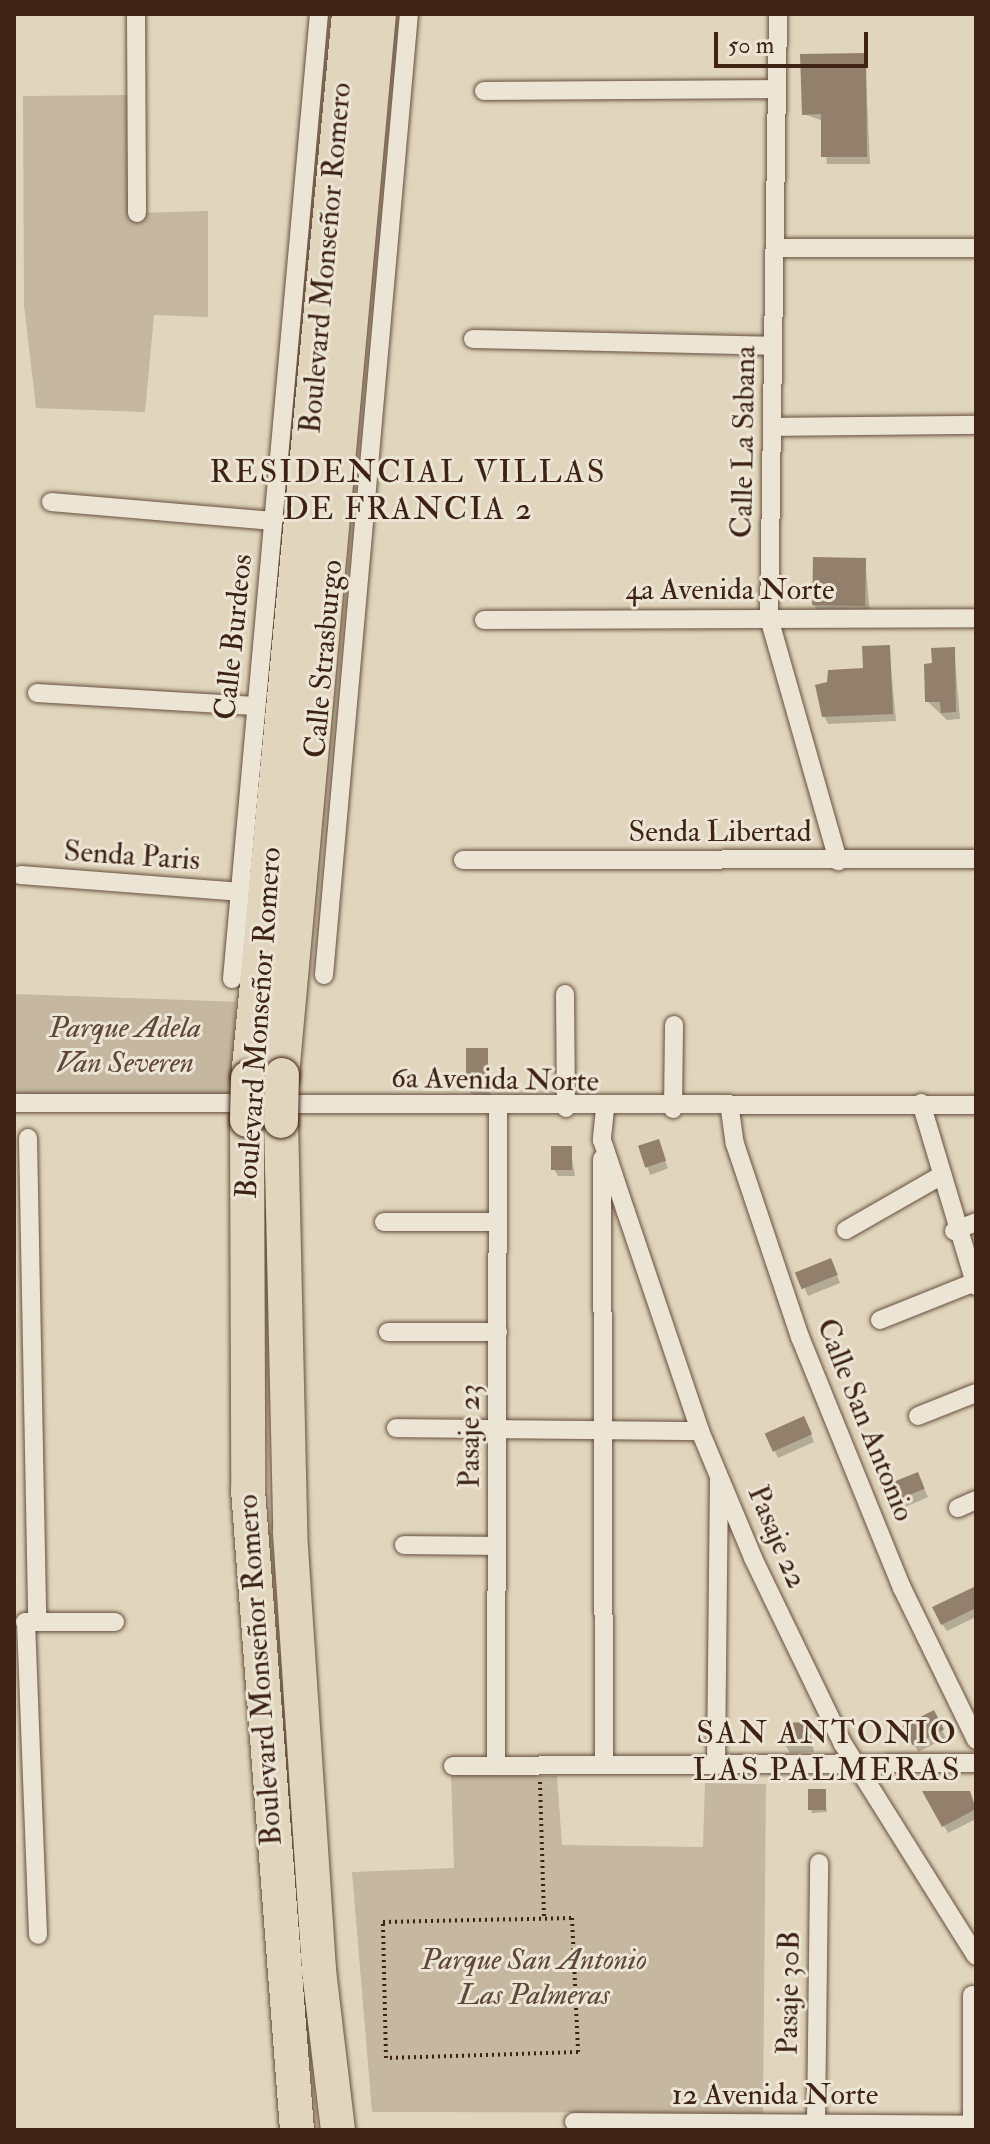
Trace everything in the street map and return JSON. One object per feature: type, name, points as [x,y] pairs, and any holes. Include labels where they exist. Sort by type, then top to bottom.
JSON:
[{"type":"highway","name":"Boulevard Monseñor Romero","points":[[297,2130],[248,1490],[248,1078],[349,14]]},
{"type":"highway","name":"Boulevard Monseñor Romero","points":[[338,2130],[319,1971],[290,1533],[281,1121],[282,1075],[379,14]]},
{"type":"street","points":[[136,14],[137,213]]},
{"type":"street","name":"Calle Burdeos","points":[[232,979],[319,14]]},
{"type":"street","name":"Calle Strasburgo","points":[[324,975],[409,14]]},
{"type":"street","name":"Calle La Sabana","points":[[778,14],[769,618],[838,861]]},
{"type":"street","points":[[484,91],[777,89]]},
{"type":"street","points":[[775,248],[976,248]]},
{"type":"street","points":[[473,339],[773,346]]},
{"type":"street","points":[[772,427],[976,425]]},
{"type":"street","points":[[51,502],[273,521]]},
{"type":"street","name":"4a Avenida Norte","points":[[484,620],[976,618]]},
{"type":"street","points":[[37,693],[255,706]]},
{"type":"street","name":"Senda Libertad","points":[[463,860],[976,859]]},
{"type":"street","name":"Senda Paris","points":[[20,875],[239,892]]},
{"type":"street","points":[[565,994],[566,1108]]},
{"type":"street","points":[[673,1109],[674,1025]]},
{"type":"street","name":"6a Avenida Norte","points":[[14,1103],[730,1110],[921,1103],[976,1105]]},
{"type":"street","points":[[880,1320],[975,1284],[954,1231],[921,1103]]},
{"type":"street","name":"Pasaje 23","points":[[496,1765],[498,1108]]},
{"type":"street","name":"Pasaje 22","points":[[605,1109],[602,1140],[700,1431],[856,1764],[976,1956]]},
{"type":"street","name":"Calle San Antonio","points":[[730,1110],[735,1144],[800,1337],[902,1588],[976,1740]]},
{"type":"street","points":[[28,1138],[26,1622],[38,1935]]},
{"type":"street","points":[[602,1140],[604,1765]]},
{"type":"street","points":[[846,1230],[942,1175]]},
{"type":"street","points":[[384,1222],[498,1222]]},
{"type":"street","points":[[954,1231],[976,1222]]},
{"type":"street","points":[[388,1332],[498,1332]]},
{"type":"street","points":[[918,1416],[976,1393]]},
{"type":"street","points":[[396,1428],[700,1431]]},
{"type":"street","points":[[716,1765],[721,1477]]},
{"type":"street","points":[[958,1508],[976,1500]]},
{"type":"street","points":[[404,1545],[497,1546]]},
{"type":"street","points":[[26,1622],[115,1622]]},
{"type":"street","points":[[453,1766],[976,1763]]},
{"type":"street","name":"Pasaje 30B","points":[[816,2124],[819,1863]]},
{"type":"street","points":[[972,1995],[974,2125]]},
{"type":"street","name":"12 Avenida Norte","points":[[574,2122],[755,2127],[816,2124],[840,2127],[974,2125]]},
{"type":"path","points":[[539,1766],[544,1916]]},
{"type":"path","points":[[544,1916],[572,1918],[578,2052],[386,2058],[383,1922],[544,1916]]},
{"type":"green space","points":[[136,95],[137,213],[208,211],[208,317],[154,315],[145,412],[36,408],[24,305],[23,96]]},
{"type":"green space","name":"Parque Adela Van Severen","points":[[14,994],[236,1002],[232,1101],[14,1093]]},
{"type":"green space","name":"Parque San Antonio Las Palmeras","points":[[451,1775],[557,1776],[562,1845],[703,1847],[705,1783],[766,1784],[763,2113],[372,2112],[352,1872],[454,1868]]},
{"type":"building","points":[[866,53],[867,157],[821,157],[821,114],[802,115],[800,54]]},
{"type":"building","points":[[813,557],[866,558],[865,606],[812,605]]},
{"type":"building","points":[[890,645],[893,714],[822,717],[815,685],[827,682],[828,670],[863,668],[862,646]]},
{"type":"building","points":[[955,647],[956,712],[941,713],[940,702],[925,702],[924,664],[932,663],[931,648]]},
{"type":"building","points":[[466,1048],[488,1048],[488,1090],[466,1090]]},
{"type":"building","points":[[659,1139],[666,1161],[645,1168],[638,1146]]},
{"type":"building","points":[[551,1146],[572,1146],[572,1170],[551,1170]]},
{"type":"building","points":[[831,1258],[838,1275],[802,1289],[795,1273]]},
{"type":"building","points":[[804,1416],[812,1434],[773,1452],[765,1433]]},
{"type":"building","points":[[918,1472],[925,1489],[887,1504],[880,1487]]},
{"type":"building","points":[[976,1586],[976,1608],[941,1625],[932,1607]]},
{"type":"building","points":[[934,1710],[944,1730],[913,1745],[903,1726]]},
{"type":"building","points":[[810,1722],[811,1745],[784,1746],[783,1723]]},
{"type":"building","points":[[808,1789],[826,1789],[826,1810],[808,1810]]},
{"type":"building","points":[[922,1791],[970,1791],[976,1809],[942,1827]]},
{"type":"district","name":"RESIDENCIAL VILLAS DE FRANCIA 2","points":[[408,492]]},
{"type":"district","name":"SAN ANTONIO LAS PALMERAS","points":[[827,1752]]}]
